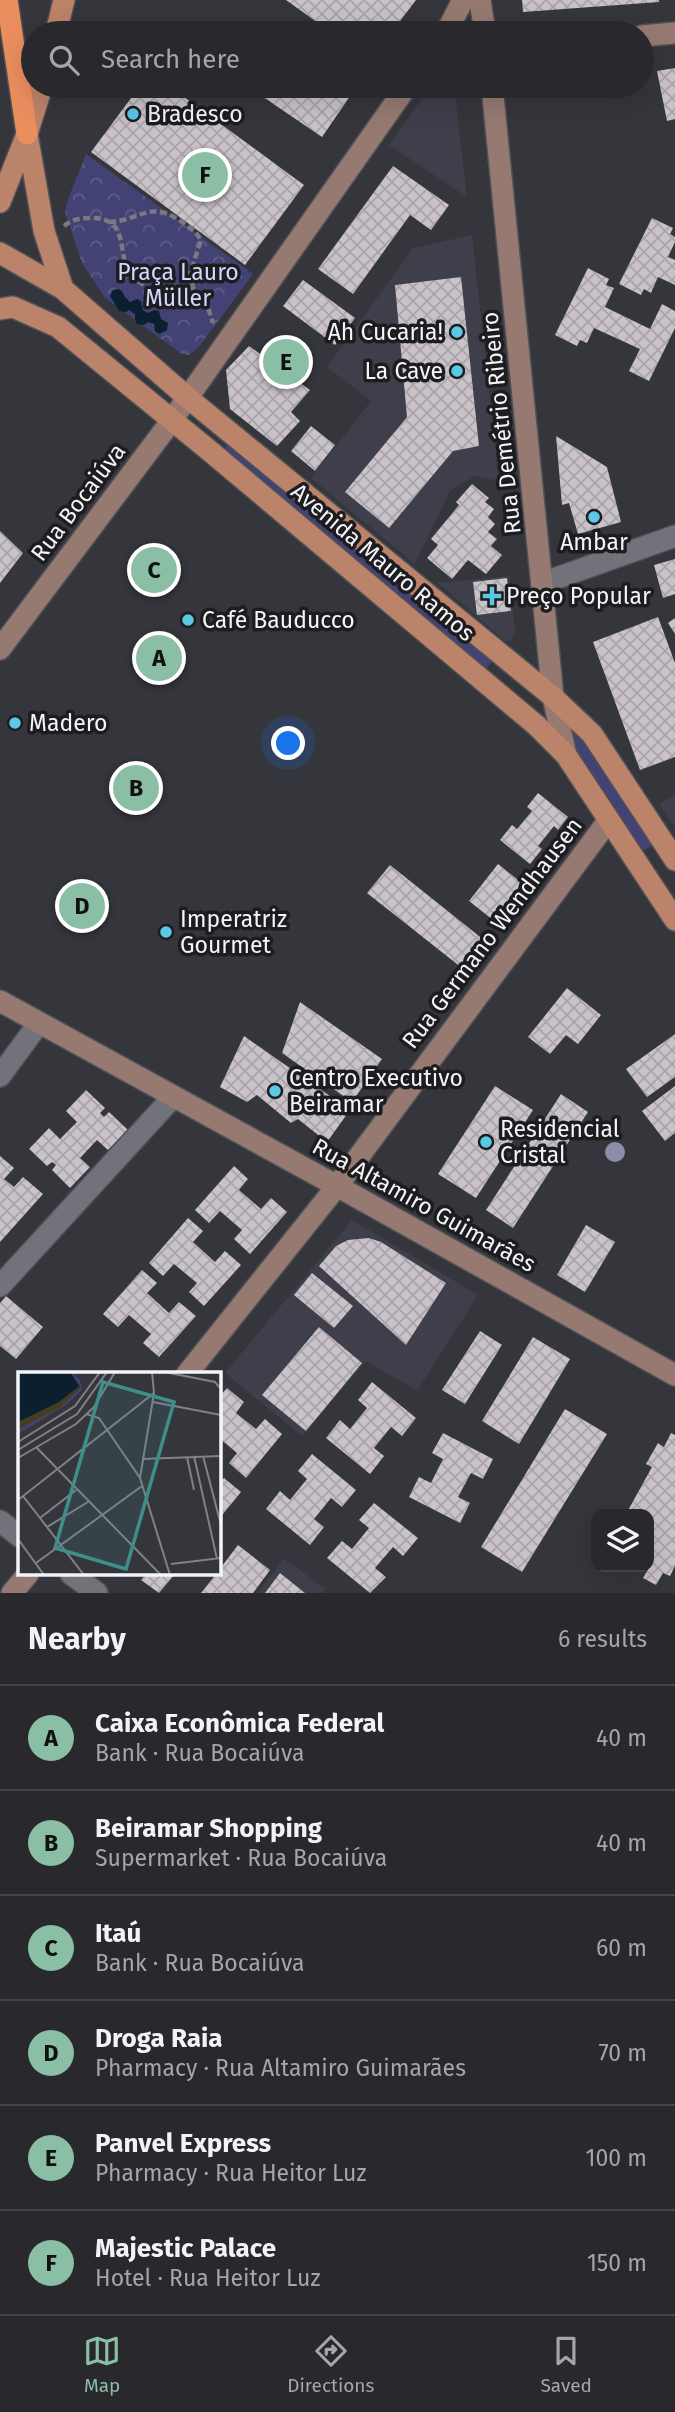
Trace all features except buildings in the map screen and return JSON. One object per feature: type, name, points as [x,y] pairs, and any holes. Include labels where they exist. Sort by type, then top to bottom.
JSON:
[{"type":"highway","points":[[7,0],[21,94]]},
{"type":"highway","points":[[22,98],[27,134]]},
{"type":"main road","points":[[59,21],[64,0]]},
{"type":"main road","points":[[0,202],[38,98]]},
{"type":"main road","points":[[27,134],[44,231],[63,289]]},
{"type":"main road","name":"Avenida Mauro Ramos","points":[[0,253],[63,289],[188,398],[553,697],[592,734],[675,860]]},
{"type":"main road","name":"Avenida Mauro Ramos","points":[[0,309],[13,307],[58,327],[536,725],[566,755],[675,920]]},
{"type":"street","points":[[452,21],[463,0]]},
{"type":"street","points":[[480,0],[483,21]]},
{"type":"street","points":[[654,35],[675,33]]},
{"type":"street","name":"Rua Bocaiúva","points":[[0,649],[188,398],[399,98]]},
{"type":"street","name":"Rua Demétrio Ribeiro","points":[[493,98],[553,697],[566,755]]},
{"type":"street","points":[[543,583],[675,537]]},
{"type":"street","name":"Rua Germano Wendhausen","points":[[189,1372],[337,1186],[608,821]]},
{"type":"street","name":"Rua Altamiro Guimarães","points":[[0,1001],[675,1375]]},
{"type":"street","points":[[0,1076],[39,1023]]},
{"type":"street","points":[[0,1286],[173,1097]]},
{"type":"street","points":[[0,1521],[18,1534]]},
{"type":"street","points":[[12,1593],[26,1576]]},
{"type":"street","points":[[74,1576],[97,1593]]},
{"type":"path","points":[[108,222],[147,213],[169,213],[196,232],[201,240],[190,274],[193,288],[206,301],[215,327]]},
{"type":"path","points":[[61,228],[68,222],[83,218],[93,217],[108,222],[116,229],[122,242],[127,268],[145,286],[159,292],[193,288]]},
{"type":"shaded area","points":[[422,98],[455,98],[467,197],[389,145]]},
{"type":"shaded area","points":[[472,235],[499,481],[475,476],[450,491],[415,564],[311,478],[371,401],[327,367],[413,248]]},
{"type":"shaded area","points":[[509,576],[515,630],[511,641],[505,641],[438,583]]},
{"type":"shaded area","points":[[675,794],[675,827],[659,804]]},
{"type":"shaded area","points":[[352,1220],[478,1295],[417,1391],[366,1361],[302,1436],[225,1373]]},
{"type":"shaded area","points":[[284,1558],[325,1589],[322,1593],[257,1593]]},
{"type":"green space","name":"Praça Lauro Müller","points":[[86,154],[253,274],[199,347],[189,355],[182,354],[105,298],[82,263],[65,212]]},
{"type":"green space","points":[[231,441],[495,658],[485,671],[220,453]]},
{"type":"green space","points":[[567,720],[594,745],[657,843],[639,853],[575,754]]},
{"type":"water","points":[[118,289],[130,302],[137,299],[141,301],[143,310],[148,313],[159,311],[161,319],[168,323],[167,330],[159,334],[155,331],[154,324],[137,324],[135,314],[129,310],[119,311],[110,296],[113,290]]},
{"type":"place","name":"Bradesco","points":[[133,114]]},
{"type":"place","name":"Majestic Palace","points":[[205,175]]},
{"type":"place","name":"Ah Cucaria!","points":[[457,332]]},
{"type":"place","name":"Panvel Express","points":[[286,362]]},
{"type":"place","name":"La Cave","points":[[457,371]]},
{"type":"place","name":"Ambar","points":[[594,517]]},
{"type":"place","name":"Itaú","points":[[154,570]]},
{"type":"place","name":"Preço Popular","points":[[492,596]]},
{"type":"place","name":"Café Bauducco","points":[[188,620]]},
{"type":"place","name":"Caixa Econômica Federal","points":[[159,658]]},
{"type":"place","name":"Madero","points":[[15,723]]},
{"type":"place","name":"Beiramar Shopping","points":[[136,788]]},
{"type":"place","name":"Droga Raia","points":[[82,906]]},
{"type":"place","name":"Imperatriz Gourmet","points":[[166,932]]},
{"type":"place","name":"Centro Executivo Beiramar","points":[[275,1091]]},
{"type":"place","name":"Residencial Cristal","points":[[486,1142]]}]
